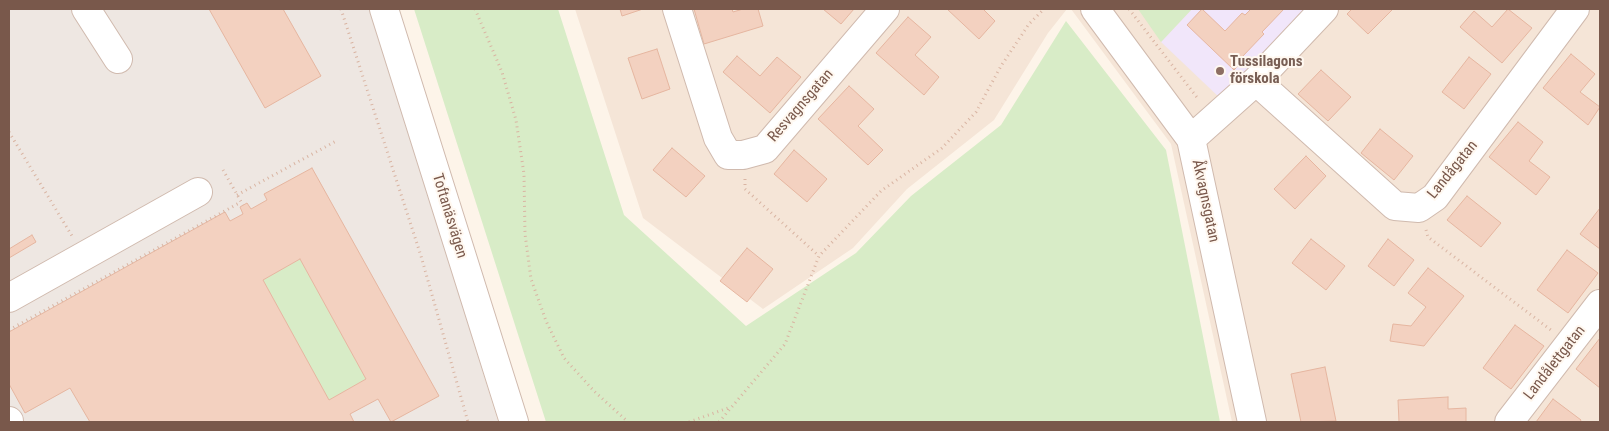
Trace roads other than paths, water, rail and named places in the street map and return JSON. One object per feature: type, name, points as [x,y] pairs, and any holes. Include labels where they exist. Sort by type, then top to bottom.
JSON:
[{"type":"street","points":[[86,9],[118,59]]},
{"type":"street","name":"Toftanäsvägen","points":[[384,9],[514,422]]},
{"type":"street","name":"Resvagnsgatan","points":[[677,9],[718,138],[728,155],[744,155],[765,149],[885,9]]},
{"type":"street","name":"Åkvagnsgatan","points":[[1095,9],[1191,139],[1252,422]]},
{"type":"street","points":[[1191,139],[1256,81],[1324,9]]},
{"type":"street","name":"Landågatan","points":[[1256,81],[1395,206],[1419,208],[1435,197],[1575,9]]},
{"type":"street","points":[[9,298],[198,192]]},
{"type":"street","name":"Landålettgatan","points":[[1509,422],[1600,304]]},
{"type":"place","name":"Tussilagons förskola","points":[[1220,71]]}]
